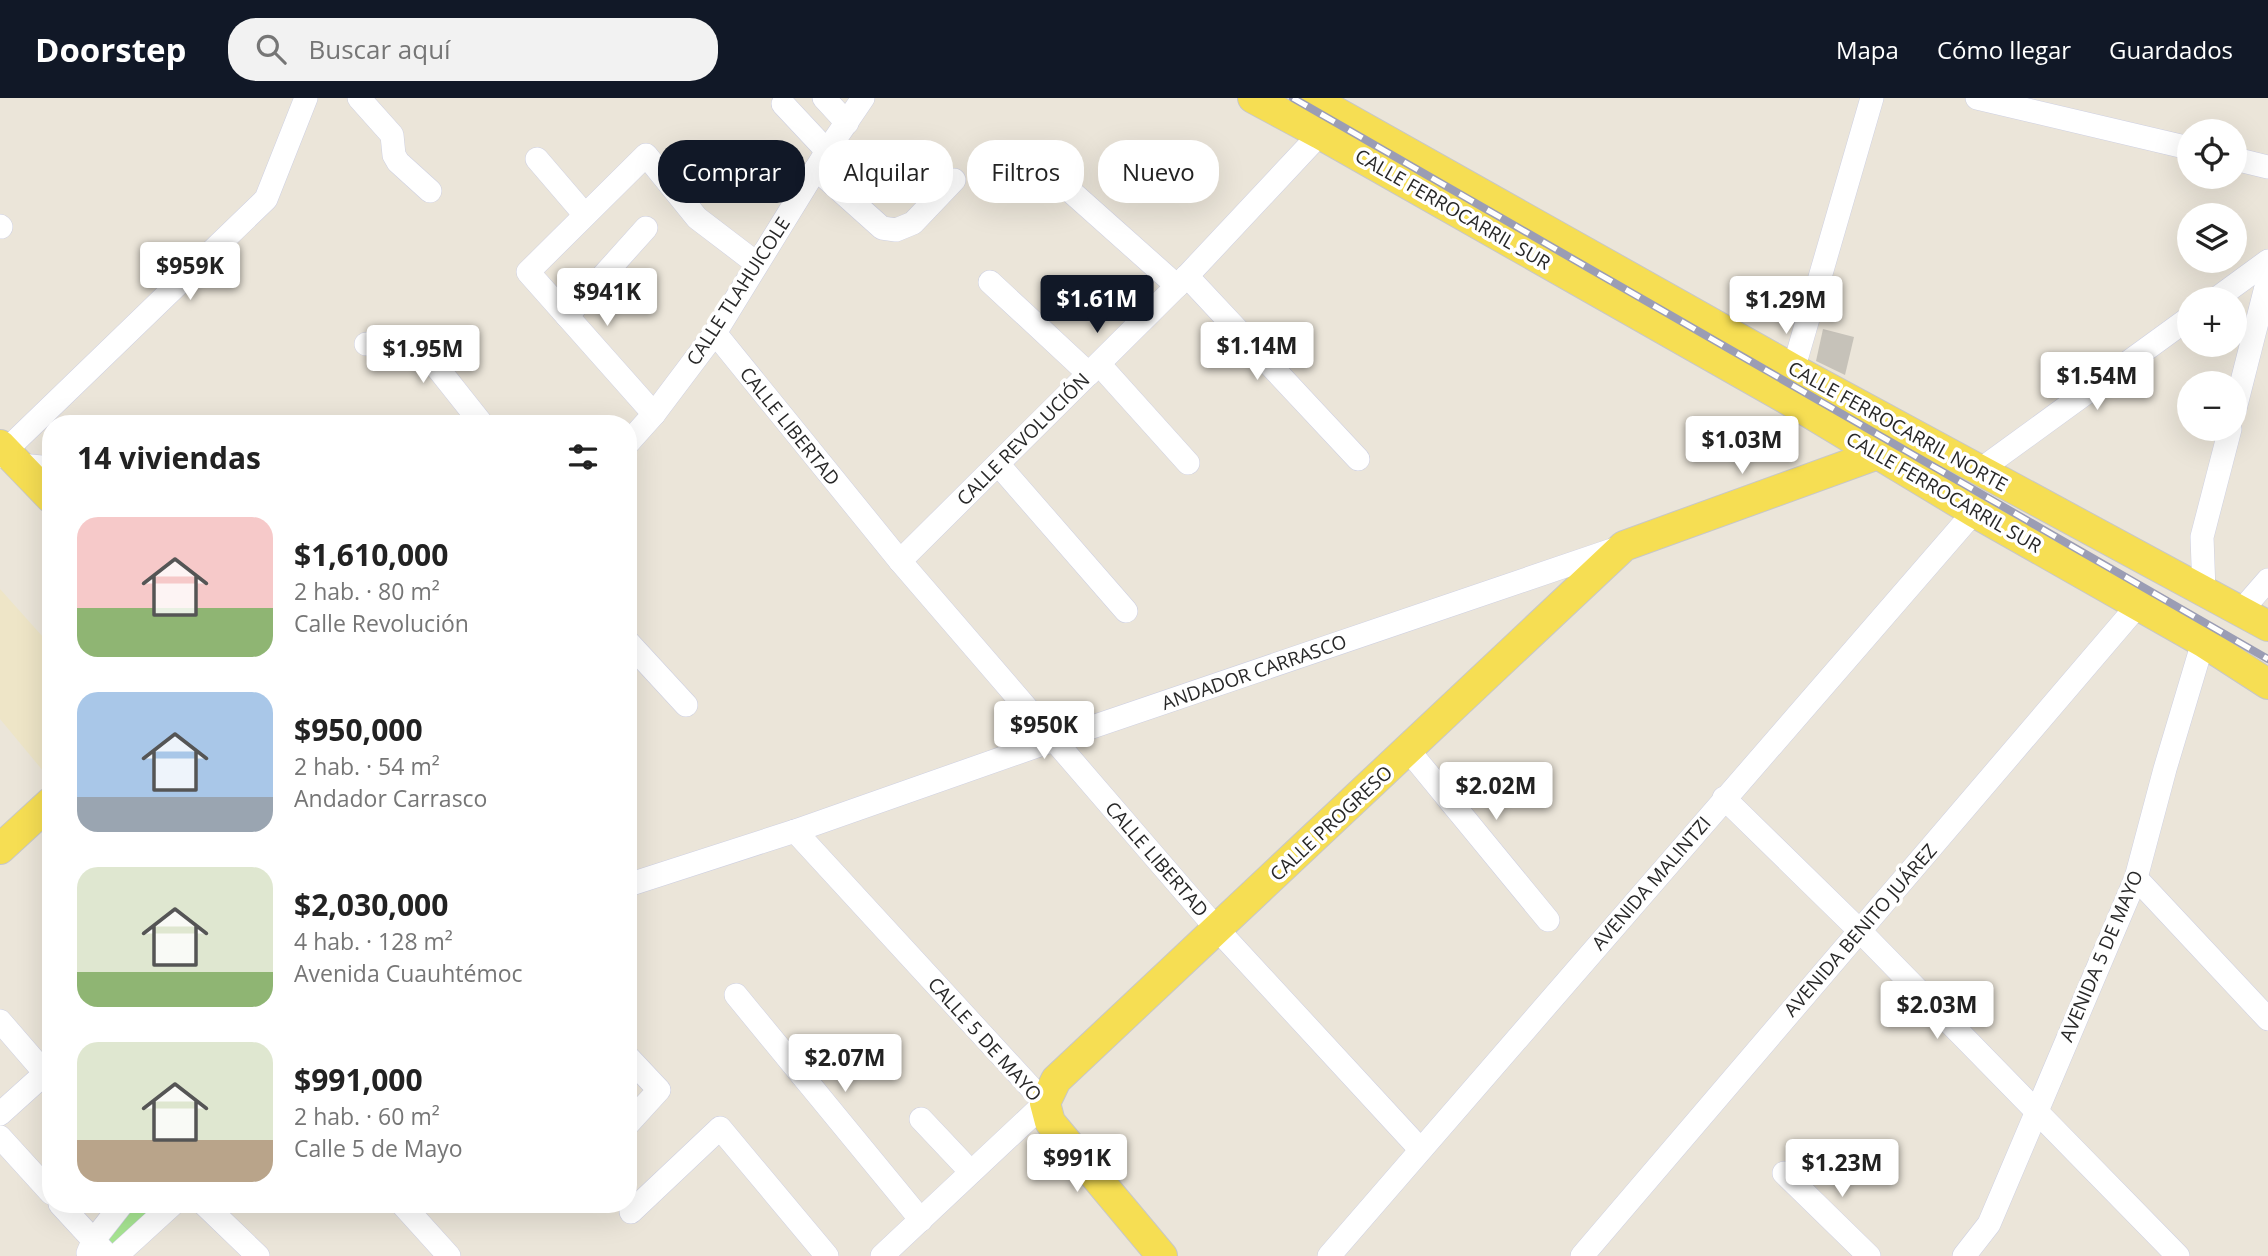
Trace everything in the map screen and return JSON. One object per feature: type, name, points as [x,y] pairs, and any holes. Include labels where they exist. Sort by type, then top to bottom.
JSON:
[{"type":"main road","name":"CALLE FERROCARRIL SUR","points":[[1252,98],[1785,398],[1975,512],[2139,604],[2268,684]]},
{"type":"main road","name":"CALLE FERROCARRIL NORTE","points":[[1311,98],[1793,369],[2268,626]]},
{"type":"main road","points":[[7,454],[42,489]]},
{"type":"main road","name":"ANDADOR CARRASCO","points":[[1624,546],[1878,454]]},
{"type":"main road","name":"CALLE PROGRESO","points":[[1045,1103],[1056,1080],[1624,546]]},
{"type":"main road","points":[[0,849],[42,810]]},
{"type":"main road","name":"CALLE 5 DE MAYO","points":[[1045,1103],[1050,1122],[1162,1256]]},
{"type":"street","points":[[47,415],[266,199],[306,98]]},
{"type":"street","points":[[359,98],[392,135],[394,155],[398,162],[430,191]]},
{"type":"street","points":[[824,98],[847,123]]},
{"type":"street","name":"CALLE TLAHUICOLE","points":[[835,140],[863,98]]},
{"type":"street","points":[[1785,398],[1872,98]]},
{"type":"street","points":[[1977,98],[2177,145]]},
{"type":"street","points":[[783,104],[819,148]]},
{"type":"street","name":"CALLE REVOLUCIÓN","points":[[900,561],[1182,281],[1320,134]]},
{"type":"street","points":[[654,414],[528,272],[646,155],[696,218],[756,263]]},
{"type":"street","points":[[537,159],[585,215]]},
{"type":"street","points":[[2247,162],[2268,167]]},
{"type":"street","name":"CALLE TLAHUICOLE","points":[[637,433],[715,333],[819,164]]},
{"type":"street","points":[[1084,201],[1182,281],[1358,459]]},
{"type":"street","points":[[862,203],[882,228],[896,230],[913,223],[932,203]]},
{"type":"street","points":[[567,316],[646,228]]},
{"type":"street","points":[[2232,287],[2268,261]]},
{"type":"street","points":[[2245,371],[2268,279]]},
{"type":"street","points":[[990,282],[1094,369],[1188,463]]},
{"type":"street","points":[[1980,470],[2177,327]]},
{"type":"street","name":"CALLE LIBERTAD","points":[[715,333],[900,561],[1217,929],[1420,1149]]},
{"type":"street","points":[[366,344],[409,346],[424,351],[475,415]]},
{"type":"street","points":[[42,420],[7,454],[42,465]]},
{"type":"street","points":[[2204,591],[2202,537],[2227,441]]},
{"type":"street","points":[[998,464],[1126,611]]},
{"type":"street","name":"AVENIDA MALINTZI","points":[[1329,1256],[1975,512]]},
{"type":"street","name":"ANDADOR CARRASCO","points":[[637,883],[1624,546]]},
{"type":"street","points":[[2241,611],[2268,580]]},
{"type":"street","name":"AVENIDA BENITO JUÁREZ","points":[[1582,1256],[2139,604]]},
{"type":"street","name":"AVENIDA 5 DE MAYO","points":[[1964,1256],[1989,1224],[2136,878],[2203,642]]},
{"type":"street","points":[[637,652],[686,705]]},
{"type":"street","points":[[1409,751],[1548,920]]},
{"type":"street","points":[[1724,798],[1860,931],[2178,1256]]},
{"type":"street","name":"CALLE 5 DE MAYO","points":[[795,831],[1045,1103]]},
{"type":"street","points":[[2136,878],[2268,1019]]},
{"type":"street","points":[[736,995],[921,1220]]},
{"type":"street","points":[[0,1021],[42,1064]]},
{"type":"street","points":[[637,1068],[659,1090],[637,1114]]},
{"type":"street","points":[[0,1114],[42,1076]]},
{"type":"street","points":[[883,1256],[1045,1103]]},
{"type":"street","points":[[921,1119],[971,1172]]},
{"type":"street","points":[[637,1206],[720,1128],[827,1256]]},
{"type":"street","points":[[0,1136],[42,1183]]},
{"type":"street","points":[[1784,1173],[1869,1256]]},
{"type":"street","points":[[67,1213],[96,1251],[117,1213]]},
{"type":"street","points":[[116,1256],[163,1213]]},
{"type":"street","points":[[213,1213],[258,1256]]},
{"type":"street","points":[[410,1213],[449,1256]]},
{"type":"shaded area","points":[[0,589],[42,636],[42,770],[0,719]]},
{"type":"green space","points":[[120,1213],[158,1213],[114,1255],[100,1239]]},
{"type":"building","points":[[1823,329],[1854,337],[1845,375],[1816,361]]},
{"type":"railway","points":[[1293,98],[2268,659]]}]
